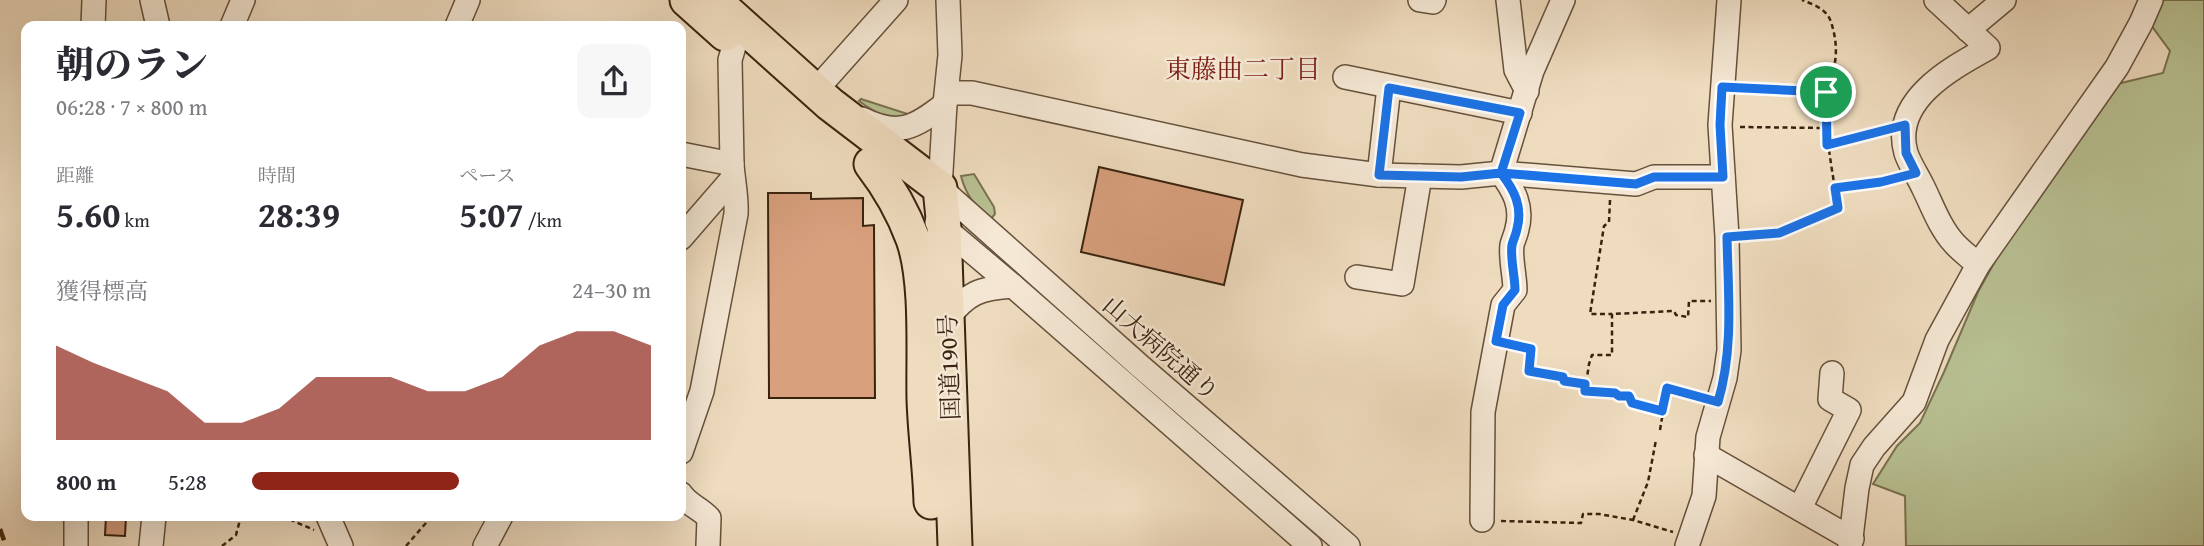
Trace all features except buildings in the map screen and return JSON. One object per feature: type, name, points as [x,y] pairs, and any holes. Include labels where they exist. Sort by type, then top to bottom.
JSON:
[{"type":"highway","name":"国道190号","points":[[687,0],[871,164],[939,212]]},
{"type":"highway","points":[[714,0],[823,97],[939,212]]},
{"type":"highway","name":"国道190号","points":[[871,164],[899,209],[913,240],[918,260],[932,546]]},
{"type":"highway","name":"国道190号","points":[[939,212],[947,319],[955,546]]},
{"type":"highway","name":"国道190号","points":[[929,460],[935,430],[932,237],[939,212]]},
{"type":"street","points":[[93,21],[94,0]]},
{"type":"street","points":[[152,0],[157,21]]},
{"type":"street","points":[[234,21],[243,0]]},
{"type":"street","points":[[459,21],[468,0]]},
{"type":"street","points":[[896,0],[823,97],[878,127],[906,128],[922,121],[946,99],[972,93],[1302,165],[1379,175],[1461,177],[1501,173],[1636,184],[1654,177],[1723,177]]},
{"type":"street","points":[[939,212],[950,55],[948,0]]},
{"type":"street","points":[[1420,0],[1433,0]]},
{"type":"street","points":[[1508,0],[1516,70],[1527,90]]},
{"type":"street","points":[[1501,173],[1532,71],[1563,0]]},
{"type":"street","points":[[1688,542],[1704,496],[1708,437],[1725,378],[1729,350],[1727,237],[1720,125],[1729,0]]},
{"type":"street","points":[[1936,0],[1988,48],[1940,77],[1924,91],[1910,111],[1905,125],[1906,153],[1952,241],[1978,265]]},
{"type":"street","points":[[1968,30],[2004,0]]},
{"type":"street","points":[[1706,455],[1800,508],[1851,542],[1862,465],[1874,447],[1914,402],[1937,340],[1978,265],[2117,67],[2151,0]]},
{"type":"street","points":[[686,440],[702,391],[736,214],[737,191],[732,171],[730,60],[735,43]]},
{"type":"street","points":[[1345,77],[1520,113]]},
{"type":"street","points":[[1379,175],[1389,88]]},
{"type":"street","points":[[686,156],[732,171]]},
{"type":"street","points":[[686,231],[732,171]]},
{"type":"street","points":[[1482,520],[1483,412],[1503,305],[1515,290],[1511,248],[1518,228],[1519,211],[1512,187],[1501,173]]},
{"type":"street","points":[[1357,277],[1402,284],[1420,176]]},
{"type":"street","name":"山大病院通り","points":[[939,212],[1013,286],[1310,546]]},
{"type":"street","name":"山大病院通り","points":[[939,212],[1141,367],[1348,546]]},
{"type":"street","points":[[947,319],[971,294],[989,288],[1013,286]]},
{"type":"street","points":[[1800,508],[1849,410],[1830,400],[1832,373]]},
{"type":"street","points":[[686,502],[709,518],[708,546]]},
{"type":"street","points":[[76,521],[76,546]]},
{"type":"street","points":[[151,546],[154,521]]},
{"type":"street","points":[[330,521],[340,544]]},
{"type":"street","points":[[485,546],[498,521]]},
{"type":"path","points":[[1727,237],[1779,233],[1838,208],[1826,128],[1826,92],[1836,55],[1830,19],[1820,8],[1802,0]]},
{"type":"path","points":[[1722,87],[1826,92]]},
{"type":"path","points":[[1720,125],[1826,128]]},
{"type":"path","points":[[1827,145],[1905,125]]},
{"type":"path","points":[[1835,188],[1881,182],[1916,173]]},
{"type":"path","points":[[1612,183],[1609,222],[1604,226],[1590,314],[1674,311],[1676,315],[1688,317],[1689,301],[1728,302]]},
{"type":"path","points":[[1612,314],[1612,355],[1592,355],[1585,391],[1629,396],[1632,403],[1662,411]]},
{"type":"path","points":[[1496,341],[1531,349],[1529,371],[1585,384]]},
{"type":"path","points":[[1660,430],[1667,388],[1718,402]]},
{"type":"path","points":[[1633,520],[1648,482],[1656,440]]},
{"type":"path","points":[[1482,520],[1581,523],[1583,514],[1599,514],[1633,520],[1688,542]]},
{"type":"path","points":[[222,546],[236,535],[240,521]]},
{"type":"path","points":[[292,521],[340,544]]},
{"type":"path","points":[[406,546],[428,521]]},
{"type":"green space","points":[[2161,0],[2204,0],[2204,546],[1906,546],[1905,496],[1873,484],[1897,446],[1920,423],[1978,292],[2007,240],[2117,84],[2163,73],[2170,51],[2151,25]]},
{"type":"green space","points":[[861,99],[911,115],[884,115],[859,101]]},
{"type":"green space","points":[[974,174],[994,207],[995,214],[990,220],[972,201],[963,183],[961,176]]},
{"type":"railway","points":[[0,529],[6,546]]},
{"type":"district","name":"東藤曲二丁目","points":[[1243,68]]},
{"type":"route","points":[[1826,92],[1722,87],[1720,152],[1723,177],[1654,177],[1636,184],[1501,173],[1461,177],[1379,175],[1389,88],[1520,113],[1501,173],[1512,187],[1519,211],[1518,228],[1511,248],[1515,290],[1503,305],[1496,341],[1531,349],[1529,371],[1585,384],[1585,391],[1629,396],[1632,403],[1662,411],[1667,388],[1718,402],[1729,350],[1727,237],[1779,233],[1838,208],[1835,188],[1881,182],[1916,173],[1906,153],[1905,125],[1827,145],[1826,92]]}]
